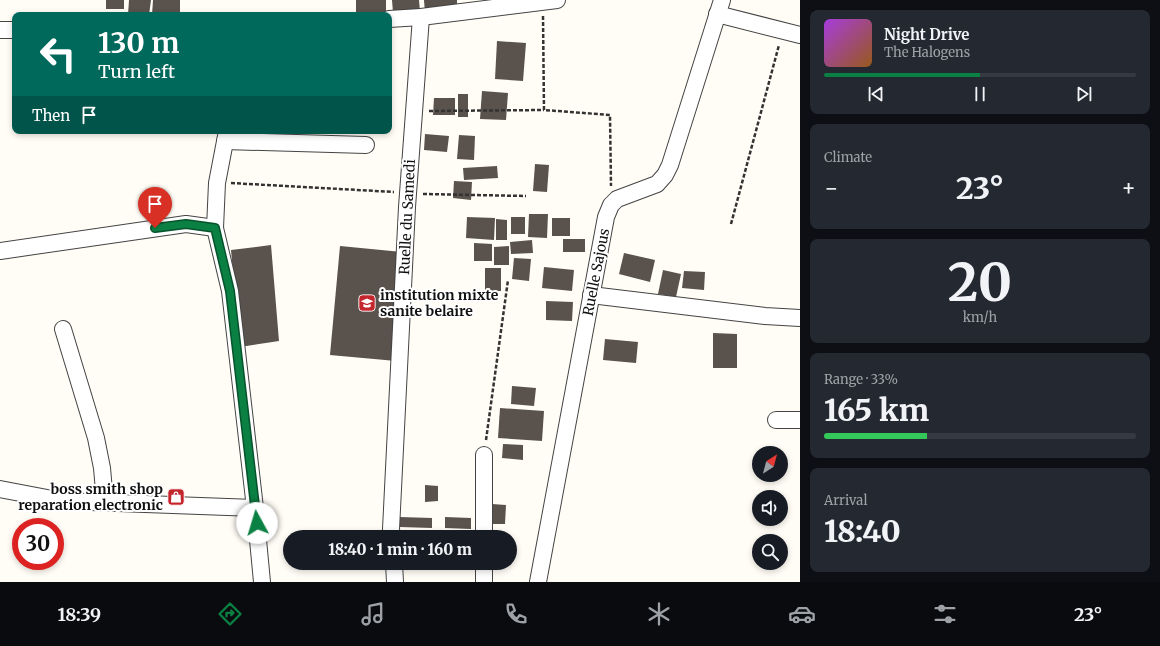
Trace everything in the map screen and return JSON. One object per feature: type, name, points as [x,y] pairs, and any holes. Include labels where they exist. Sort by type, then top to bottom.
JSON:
[{"type":"street","points":[[392,18],[421,17],[550,1]]},
{"type":"street","points":[[611,205],[617,199],[657,184],[665,175],[670,165],[720,7],[783,31],[800,35]]},
{"type":"street","name":"Ruelle du Samedi","points":[[391,530],[408,193],[421,17]]},
{"type":"street","points":[[0,30],[12,30]]},
{"type":"street","points":[[262,582],[230,291],[215,228],[217,183],[226,136],[366,145]]},
{"type":"street","name":"Ruelle Sajous","points":[[538,582],[606,217],[611,205]]},
{"type":"street","points":[[0,251],[186,224],[215,228]]},
{"type":"street","points":[[591,295],[765,316],[800,318]]},
{"type":"street","points":[[63,328],[96,438],[102,468],[105,502]]},
{"type":"street","points":[[776,420],[800,420]]},
{"type":"street","points":[[484,455],[484,530]]},
{"type":"street","points":[[0,489],[63,501],[255,508]]},
{"type":"street","points":[[394,570],[395,582]]},
{"type":"street","points":[[484,570],[484,582]]},
{"type":"path","points":[[544,110],[550,1]]},
{"type":"path","points":[[731,224],[783,31]]},
{"type":"path","points":[[414,111],[544,110],[610,115],[611,205]]},
{"type":"path","points":[[217,183],[408,193],[526,196]]},
{"type":"path","points":[[484,455],[508,280]]},
{"type":"building","points":[[106,0],[124,0],[124,9],[106,9]]},
{"type":"building","points":[[129,0],[151,0],[149,12],[128,12]]},
{"type":"building","points":[[153,0],[180,0],[180,12],[152,12]]},
{"type":"building","points":[[356,0],[386,0],[386,12],[356,12]]},
{"type":"building","points":[[392,0],[419,0],[420,12],[393,13]]},
{"type":"building","points":[[424,0],[457,0],[457,11],[425,13]]},
{"type":"building","points":[[497,41],[526,43],[523,81],[495,79]]},
{"type":"building","points":[[482,91],[508,93],[506,120],[480,119]]},
{"type":"building","points":[[458,94],[468,94],[468,117],[458,117]]},
{"type":"building","points":[[434,98],[455,98],[455,115],[433,115]]},
{"type":"building","points":[[425,134],[449,136],[447,152],[424,150]]},
{"type":"building","points":[[459,135],[475,136],[474,160],[457,159]]},
{"type":"building","points":[[535,164],[549,165],[547,192],[533,191]]},
{"type":"building","points":[[497,166],[498,178],[464,180],[463,168]]},
{"type":"building","points":[[454,181],[472,182],[471,200],[453,198]]},
{"type":"building","points":[[529,214],[548,214],[547,238],[528,237]]},
{"type":"building","points":[[467,217],[495,218],[494,240],[466,238]]},
{"type":"building","points":[[511,217],[525,217],[525,234],[511,234]]},
{"type":"building","points":[[552,218],[570,218],[570,236],[552,236]]},
{"type":"building","points":[[496,219],[507,220],[507,240],[496,240]]},
{"type":"building","points":[[563,239],[585,239],[585,252],[563,252]]},
{"type":"building","points":[[532,240],[533,253],[511,254],[510,242]]},
{"type":"building","points":[[474,243],[492,244],[492,261],[474,261]]},
{"type":"building","points":[[271,245],[279,341],[240,347],[231,250]]},
{"type":"building","name":"institution mixte sanite belaire","points":[[340,246],[402,252],[396,361],[330,355]]},
{"type":"building","points":[[509,246],[509,265],[494,265],[494,247]]},
{"type":"building","points":[[624,253],[655,260],[650,282],[619,274]]},
{"type":"building","points":[[514,258],[531,259],[529,281],[512,279]]},
{"type":"building","points":[[544,267],[574,270],[572,291],[542,288]]},
{"type":"building","points":[[485,268],[501,268],[501,291],[485,291]]},
{"type":"building","points":[[663,270],[681,274],[676,297],[658,294]]},
{"type":"building","points":[[684,271],[705,272],[704,290],[682,288]]},
{"type":"building","points":[[546,301],[573,302],[572,321],[546,320]]},
{"type":"building","points":[[713,333],[737,334],[737,368],[713,368]]},
{"type":"building","points":[[605,339],[638,342],[636,363],[603,360]]},
{"type":"building","points":[[512,386],[536,388],[534,406],[511,404]]},
{"type":"building","points":[[500,408],[544,411],[542,441],[498,438]]},
{"type":"building","points":[[503,444],[523,445],[523,460],[502,458]]},
{"type":"building","points":[[425,485],[438,486],[438,501],[425,502]]},
{"type":"building","points":[[492,504],[506,505],[505,524],[491,524]]},
{"type":"building","points":[[400,517],[432,518],[432,528],[400,527]]},
{"type":"building","points":[[445,517],[471,518],[471,529],[445,528]]},
{"type":"place","name":"institution mixte sanite belaire","points":[[367,303]]},
{"type":"place","name":"boss smith shop reparation electronic","points":[[176,497]]},
{"type":"route","points":[[155,228],[186,224],[215,228],[230,291],[257,523]]}]
